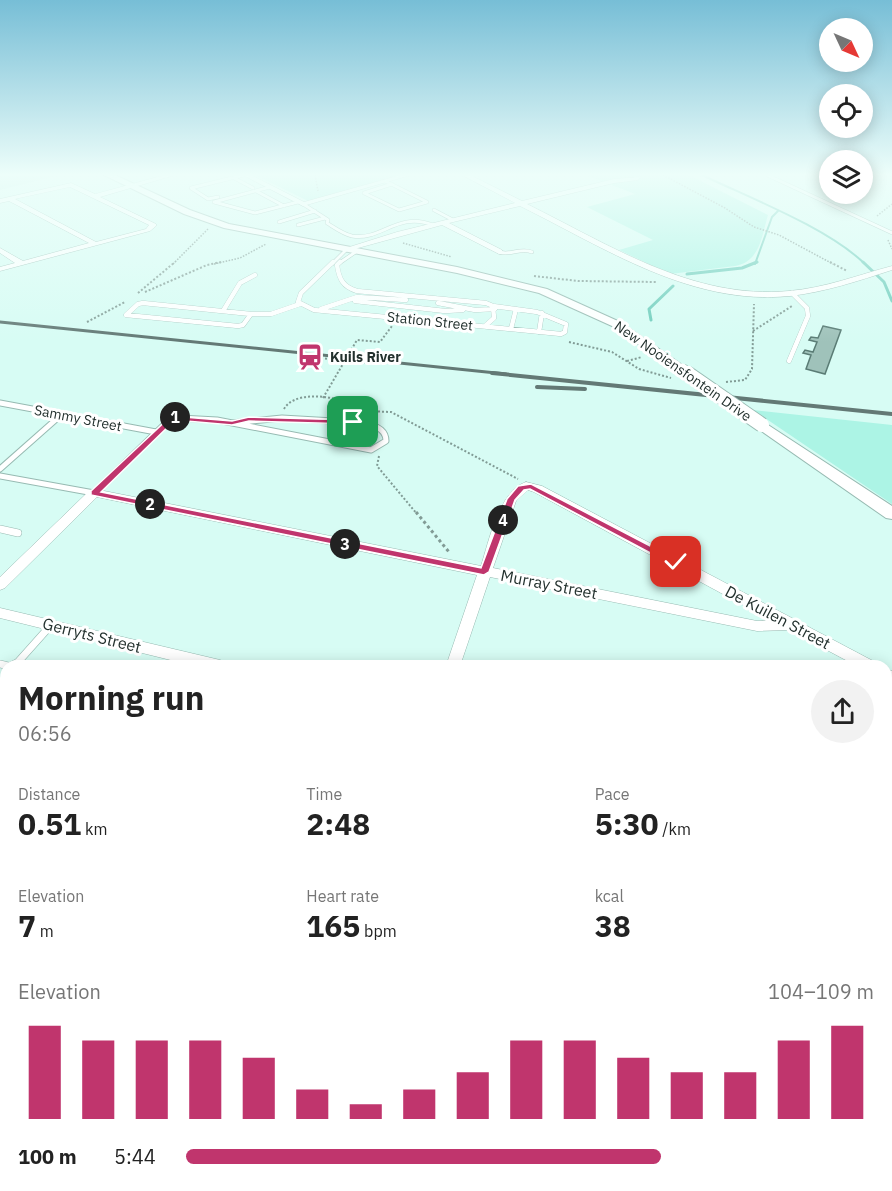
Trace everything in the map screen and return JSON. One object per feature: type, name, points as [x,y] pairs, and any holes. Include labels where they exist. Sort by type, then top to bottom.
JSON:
[{"type":"street","points":[[69,231],[94,244]]},
{"type":"street","points":[[0,269],[146,231]]},
{"type":"street","name":"New Nooiensfontein Drive","points":[[252,231],[513,283],[559,297],[616,324],[680,374],[762,425],[892,514]]},
{"type":"street","points":[[352,250],[413,231]]},
{"type":"street","points":[[458,231],[499,252]]},
{"type":"street","points":[[575,231],[651,269],[680,280],[735,292],[792,293],[826,288],[858,276],[891,269]]},
{"type":"street","points":[[0,250],[21,263]]},
{"type":"street","name":"De Kuilen Street","points":[[484,572],[511,499],[526,486],[538,489],[859,660]]},
{"type":"street","points":[[0,585],[94,493]]},
{"type":"street","name":"Murray Street","points":[[94,493],[757,626],[793,624]]},
{"type":"street","points":[[455,660],[484,572]]},
{"type":"street","name":"Gerryts Street","points":[[0,613],[195,660]]},
{"type":"lane","points":[[342,231],[353,236],[362,236],[379,231]]},
{"type":"lane","points":[[499,252],[505,254],[525,249],[532,252]]},
{"type":"lane","points":[[251,314],[243,325],[238,326],[126,315],[141,303],[271,314],[300,304],[298,298],[301,293],[352,250]]},
{"type":"lane","name":"Station Street","points":[[300,304],[316,310],[485,326],[492,322],[494,308],[486,303],[348,288],[339,280],[337,265],[352,250]]},
{"type":"lane","points":[[223,311],[227,300],[245,278],[255,275]]},
{"type":"lane","points":[[789,361],[808,316],[807,308],[792,293]]},
{"type":"lane","points":[[316,310],[346,299],[446,311],[516,309],[542,314],[565,322],[567,326],[565,332],[561,334],[485,326]]},
{"type":"lane","points":[[511,329],[516,309]]},
{"type":"lane","points":[[538,332],[542,314]]},
{"type":"lane","name":"Sammy Street","points":[[0,403],[156,432]]},
{"type":"lane","points":[[0,469],[61,415]]},
{"type":"lane","points":[[0,476],[94,493],[169,420],[178,417],[232,423],[319,442],[371,450],[383,445],[386,441],[386,436],[380,428],[368,423],[249,419],[232,423]]},
{"type":"lane","points":[[0,529],[18,533]]},
{"type":"lane","points":[[20,660],[51,625]]},
{"type":"path","points":[[206,231],[169,268],[135,296],[207,266],[240,258],[274,240]]},
{"type":"path","points":[[765,231],[779,235],[858,276]]},
{"type":"path","points":[[401,243],[455,257]]},
{"type":"path","points":[[534,276],[578,281],[665,282]]},
{"type":"path","points":[[726,382],[739,382],[749,378],[752,369],[754,297]]},
{"type":"path","points":[[87,322],[131,299]]},
{"type":"path","points":[[753,331],[801,302]]},
{"type":"path","points":[[323,398],[357,340],[380,342],[393,324]]},
{"type":"path","points":[[563,341],[612,352],[648,373],[680,374]]},
{"type":"path","points":[[321,358],[368,363]]},
{"type":"path","points":[[284,411],[286,405],[306,396],[341,400],[353,411],[391,411],[514,475]]},
{"type":"path","points":[[380,457],[377,466],[452,556]]},
{"type":"shaded area","points":[[634,231],[764,231],[755,253],[750,259],[735,266],[670,274],[619,250],[653,240]]},
{"type":"shaded area","points":[[753,410],[892,425],[892,504]]},
{"type":"building","points":[[823,326],[841,330],[825,374],[806,369],[811,355],[803,353],[805,350],[813,352],[817,342],[809,340],[811,337],[818,338]]},
{"type":"waterway","points":[[756,263],[767,231]]},
{"type":"waterway","name":"Kuils River","points":[[818,231],[865,264]]},
{"type":"waterway","name":"Kuils River","points":[[863,262],[884,282],[892,301]]},
{"type":"waterway","points":[[687,274],[742,268],[756,263]]},
{"type":"waterway","points":[[651,320],[649,309],[673,286]]},
{"type":"railway","points":[[0,322],[506,374]]},
{"type":"railway","points":[[492,373],[892,414]]},
{"type":"railway","points":[[537,387],[585,389]]},
{"type":"place","name":"Kuils River","points":[[310,357]]},
{"type":"route","points":[[353,422],[249,419],[232,423],[173,418],[94,493],[484,572],[511,499],[521,488],[531,486],[676,562]]}]
